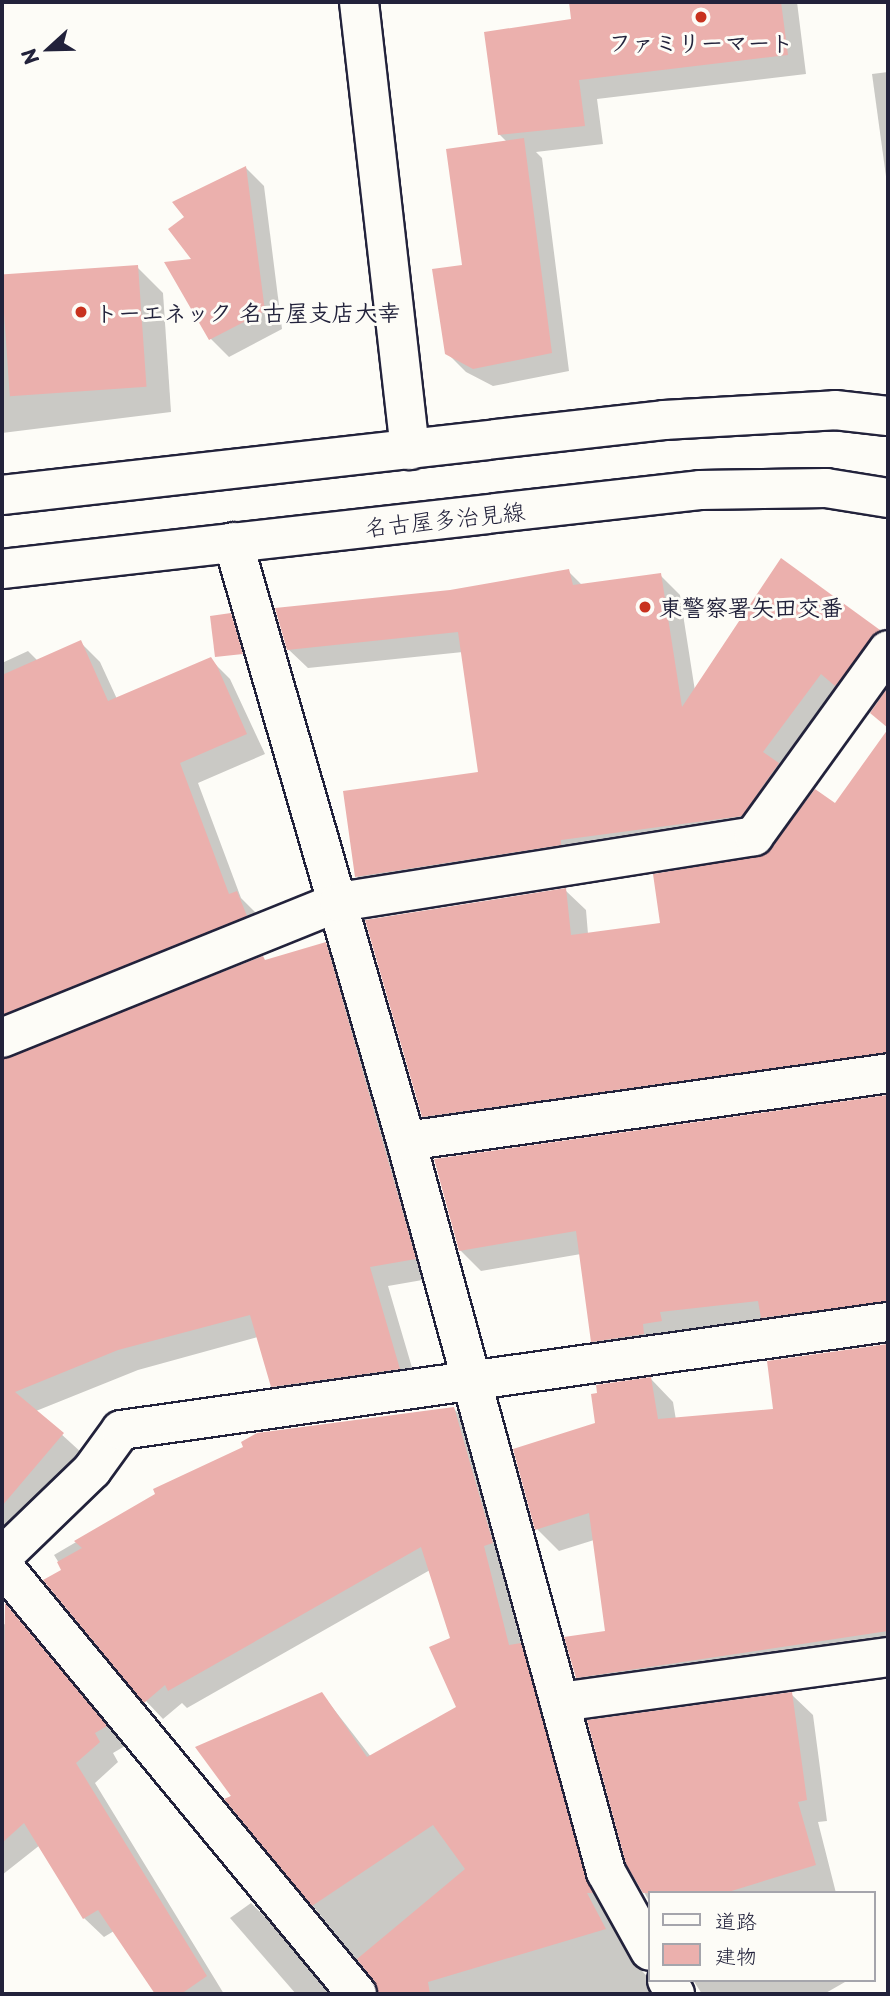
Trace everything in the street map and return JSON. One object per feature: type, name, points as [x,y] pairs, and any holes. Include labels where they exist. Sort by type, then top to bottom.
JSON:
[{"type":"street","points":[[359,2],[410,450]]},
{"type":"street","points":[[798,413],[888,398]]},
{"type":"street","points":[[2,495],[664,420],[835,410],[888,416]]},
{"type":"street","name":"名古屋多治見線","points":[[2,569],[700,490],[826,488],[888,498]]},
{"type":"street","points":[[233,542],[339,902],[606,1872],[648,1947]]},
{"type":"street","points":[[2,1038],[339,902],[754,836],[888,650]]},
{"type":"street","points":[[406,1141],[888,1073]]},
{"type":"street","points":[[2,1557],[92,1470],[121,1430],[888,1322]]},
{"type":"street","points":[[2,1565],[357,1994]]},
{"type":"street","points":[[560,1702],[888,1657]]},
{"type":"building","points":[[569,2],[781,2],[788,55],[579,80],[585,126],[498,135],[484,32],[571,19]]},
{"type":"building","points":[[524,138],[552,353],[473,369],[445,354],[432,269],[462,265],[446,149]]},
{"type":"building","points":[[246,166],[265,311],[209,340],[164,262],[191,259],[168,229],[184,217],[172,202]]},
{"type":"building","name":"トーエネック 名古屋支店大幸","points":[[138,265],[147,387],[10,396],[2,275]]},
{"type":"building","points":[[781,558],[880,630],[835,686],[821,674],[763,752],[779,763],[742,816],[561,840],[561,845],[355,877],[343,791],[478,772],[458,632],[287,650],[275,608],[450,590],[569,569],[573,585],[661,573],[682,707]]},
{"type":"building","points":[[231,613],[243,654],[215,657],[210,616]]},
{"type":"building","points":[[81,640],[108,701],[211,657],[217,666],[247,734],[180,763],[229,894],[237,891],[247,916],[2,1015],[2,675]]},
{"type":"building","points":[[888,687],[888,728],[870,713]]},
{"type":"building","points":[[888,729],[888,1052],[422,1117],[365,920],[566,888],[571,935],[660,923],[653,874],[765,855],[815,789],[835,803]]},
{"type":"building","points":[[326,942],[416,1259],[370,1267],[400,1369],[271,1387],[250,1315],[118,1350],[15,1392],[64,1433],[2,1506],[2,1059],[263,956],[265,960]]},
{"type":"building","points":[[888,1095],[888,1301],[761,1318],[758,1301],[660,1312],[662,1321],[643,1324],[644,1334],[591,1342],[576,1231],[459,1251],[434,1159]]},
{"type":"building","points":[[888,1344],[888,1631],[576,1678],[564,1637],[605,1631],[589,1513],[535,1530],[513,1449],[595,1423],[591,1394],[597,1393],[596,1385],[651,1377],[658,1419],[773,1409],[767,1361]]},
{"type":"building","points":[[454,1407],[493,1543],[484,1546],[509,1645],[521,1643],[593,1893],[587,1893],[606,1929],[428,1982],[430,1994],[378,1994],[374,1981],[357,1959],[465,1869],[433,1825],[312,1906],[224,1799],[231,1796],[195,1747],[322,1692],[367,1757],[456,1707],[429,1647],[450,1638],[421,1547],[168,1691],[165,1685],[144,1703],[43,1580],[61,1570],[57,1562],[82,1548],[74,1541],[155,1494],[153,1489],[243,1447],[241,1442],[257,1433]]},
{"type":"building","points":[[5,1603],[107,1726],[95,1733],[100,1742],[76,1763],[207,1976],[181,1994],[155,1994],[98,1910],[83,1919],[24,1823],[2,1843]]},
{"type":"building","points":[[792,1692],[807,1800],[798,1802],[816,1865],[732,1891],[643,1893],[626,1864],[587,1720]]},
{"type":"place","name":"ファミリーマート","points":[[701,17]]},
{"type":"place","name":"トーエネック 名古屋支店大幸","points":[[81,312]]},
{"type":"place","name":"東警察署矢田交番","points":[[645,607]]}]
